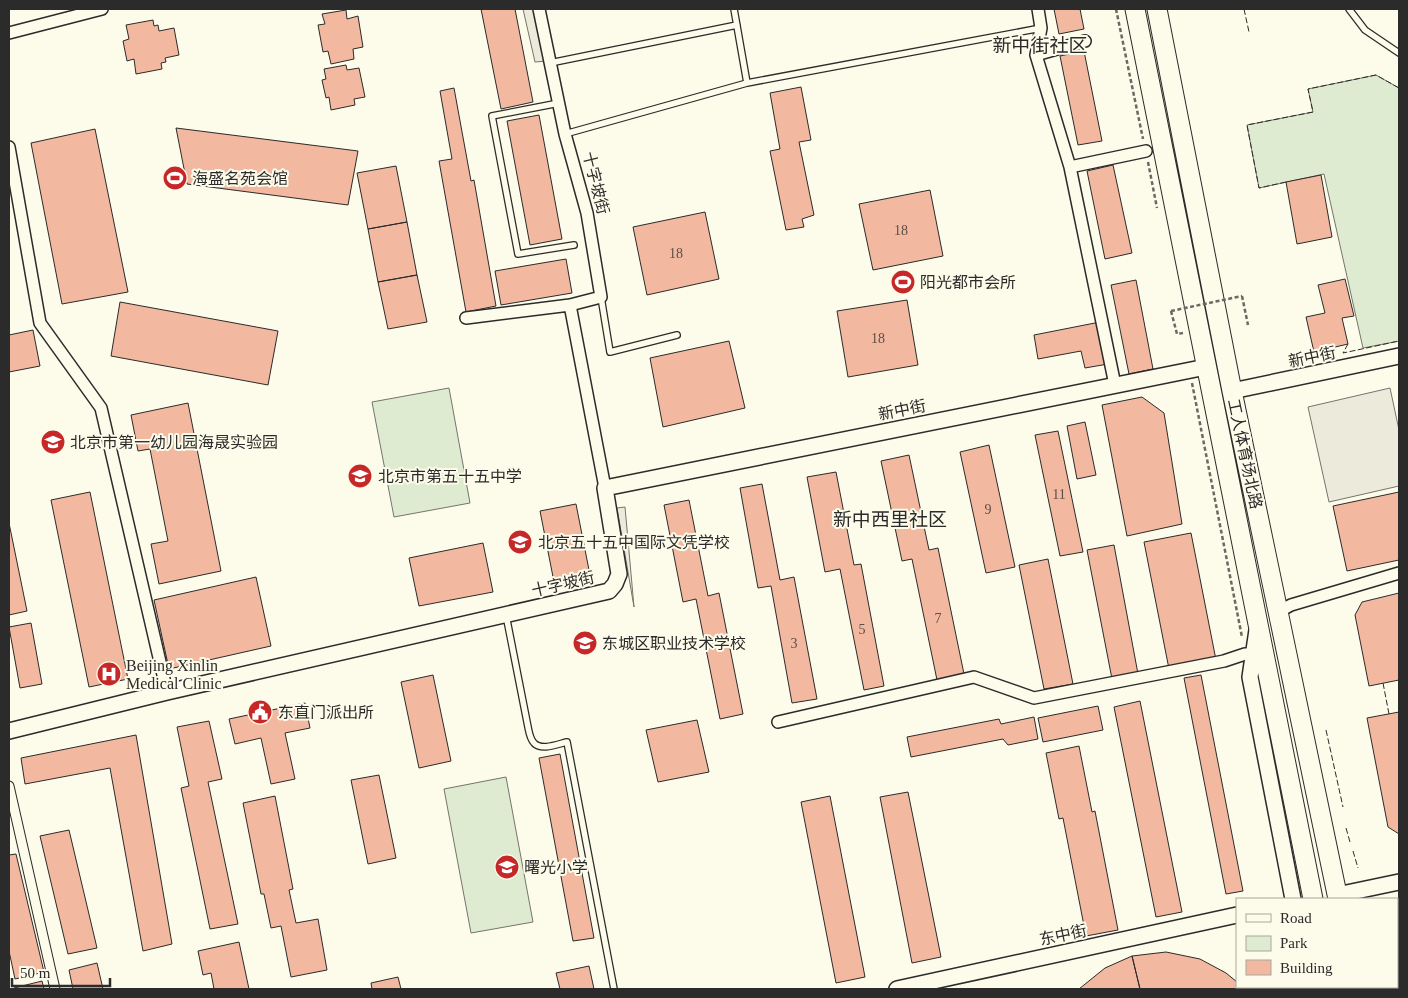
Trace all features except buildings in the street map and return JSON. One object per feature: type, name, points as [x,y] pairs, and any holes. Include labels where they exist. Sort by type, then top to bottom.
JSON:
[{"type":"main road","name":"工人体育场北路","points":[[1135,9],[1197,369],[1258,626],[1312,898]]},
{"type":"main road","name":"工人体育场北路","points":[[1157,9],[1232,391],[1337,897]]},
{"type":"street","points":[[9,33],[102,9]]},
{"type":"street","name":"十字坡街","points":[[539,9],[565,134],[587,213],[601,297]]},
{"type":"street","points":[[1038,9],[1041,28],[1036,55],[1070,167],[1115,385]]},
{"type":"street","points":[[1036,55],[1085,41]]},
{"type":"street","points":[[9,147],[40,323],[101,408],[167,692]]},
{"type":"street","points":[[1070,167],[1146,152]]},
{"type":"street","points":[[466,318],[570,305],[601,297]]},
{"type":"street","name":"十字坡街","points":[[9,731],[167,692],[609,591],[615,584],[619,574],[605,488],[570,305]]},
{"type":"street","name":"新中街","points":[[1232,391],[1399,356]]},
{"type":"street","name":"新中街","points":[[605,488],[1197,369]]},
{"type":"street","points":[[1278,612],[1291,605],[1399,573]]},
{"type":"street","name":"工人体育场北路","points":[[1258,626],[1249,654],[1250,677],[1292,898]]},
{"type":"street","points":[[778,722],[974,677],[1034,698],[1224,661],[1249,654]]},
{"type":"street","points":[[9,786],[55,989]]},
{"type":"street","points":[[1337,897],[1399,882]]},
{"type":"street","name":"东中街","points":[[897,989],[935,985],[1236,915]]},
{"type":"lane","points":[[734,9],[747,83]]},
{"type":"lane","points":[[1349,9],[1365,30],[1399,53]]},
{"type":"lane","points":[[550,63],[737,25]]},
{"type":"lane","points":[[565,134],[747,83],[1041,28]]},
{"type":"lane","points":[[559,104],[492,116],[518,254],[574,245]]},
{"type":"lane","points":[[601,297],[610,352],[677,335]]},
{"type":"lane","points":[[506,615],[528,727],[533,742],[538,746],[544,747],[567,742],[614,989]]},
{"type":"path","points":[[1116,9],[1158,209]]},
{"type":"path","points":[[1183,333],[1177,334],[1171,311],[1242,296],[1248,325]]},
{"type":"path","points":[[1177,304],[1179,314]]},
{"type":"path","points":[[1197,369],[1249,654]]},
{"type":"green space","points":[[1376,75],[1399,88],[1399,341],[1363,348],[1324,174],[1259,188],[1247,125],[1313,112],[1308,89]]},
{"type":"green space","points":[[449,388],[470,503],[394,517],[372,402]]},
{"type":"green space","points":[[506,777],[533,922],[471,933],[444,789]]},
{"type":"shaded area","points":[[523,9],[534,9],[547,61],[535,62]]},
{"type":"shaded area","points":[[1390,388],[1399,430],[1399,486],[1329,502],[1308,407]]},
{"type":"shaded area","points":[[625,507],[634,607],[617,508]]},
{"type":"fence","points":[[1244,9],[1249,32]]},
{"type":"fence","points":[[1286,182],[1259,188],[1247,125],[1313,112],[1308,89],[1376,75],[1399,88]]},
{"type":"fence","points":[[1348,344],[1343,353],[1399,341]]},
{"type":"fence","points":[[1383,683],[1389,714]]},
{"type":"fence","points":[[1326,730],[1343,807]]},
{"type":"fence","points":[[1346,828],[1350,842]]},
{"type":"fence","points":[[1353,851],[1358,868]]},
{"type":"place","name":"海盛名苑会馆","points":[[175,178]]},
{"type":"place","name":"阳光都市会所","points":[[903,282]]},
{"type":"place","name":"北京市第一幼儿园海晟实验园","points":[[53,442]]},
{"type":"place","name":"北京市第五十五中学","points":[[360,476]]},
{"type":"place","name":"北京五十五中国际文凭学校","points":[[520,542]]},
{"type":"place","name":"东城区职业技术学校","points":[[585,643]]},
{"type":"place","name":"Beijing Xinlin Medical Clinic","points":[[109,674]]},
{"type":"place","name":"东直门派出所","points":[[260,712]]},
{"type":"place","name":"曙光小学","points":[[507,867]]},
{"type":"district","name":"新中街社区","points":[[1040,45]]},
{"type":"district","name":"新中西里社区","points":[[890,519]]}]
